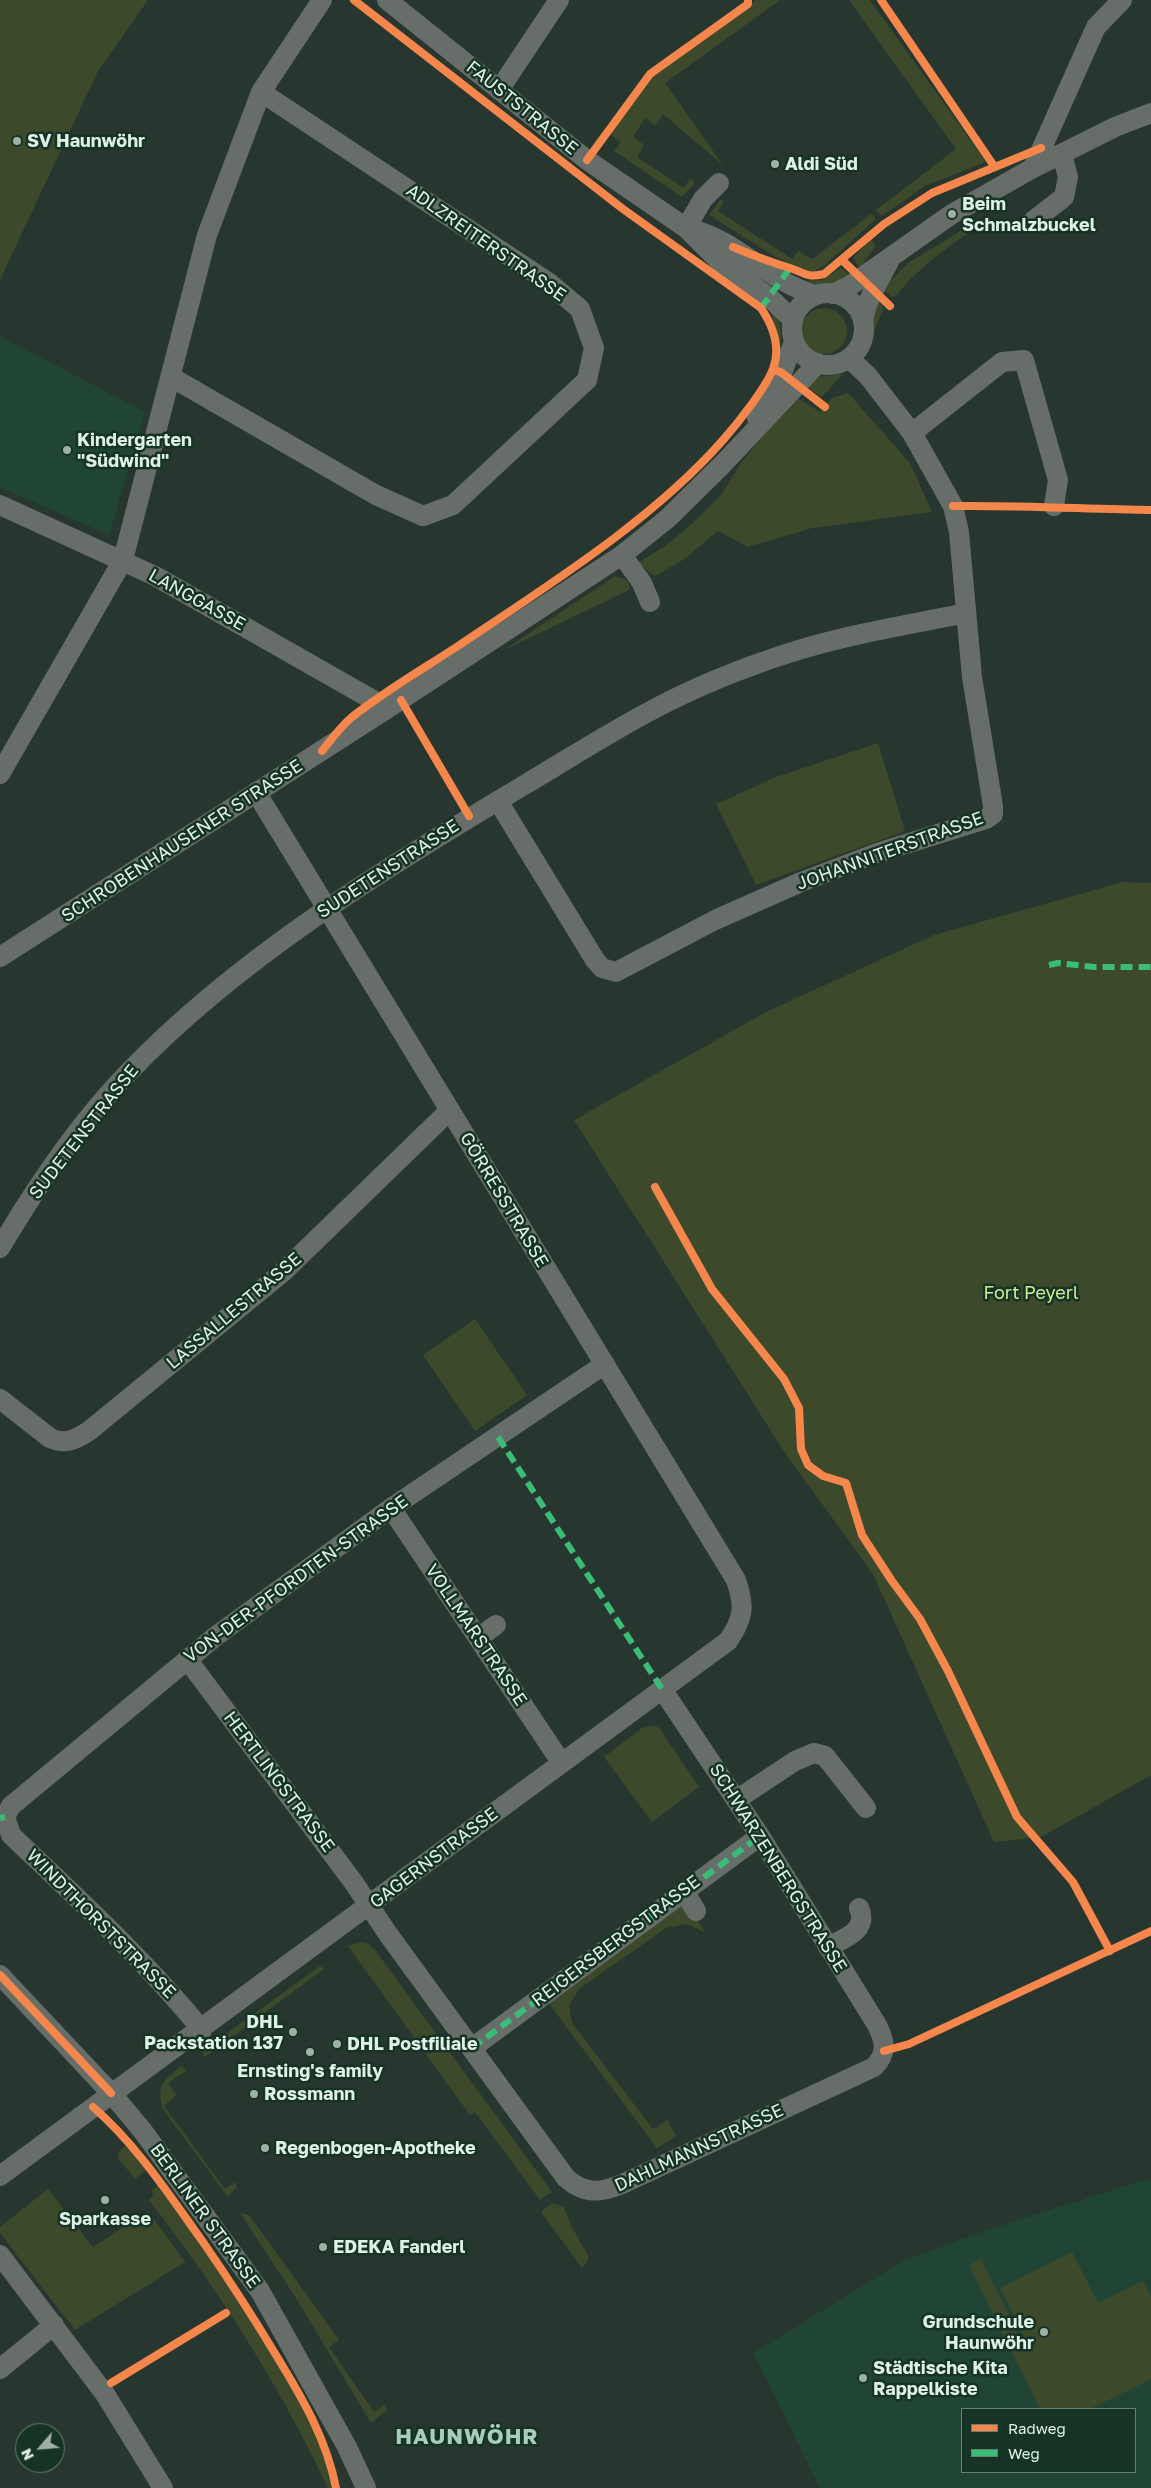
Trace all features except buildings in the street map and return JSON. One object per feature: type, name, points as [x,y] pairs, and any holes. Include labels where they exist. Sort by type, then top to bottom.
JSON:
[{"type":"street","points":[[0,774],[123,560],[207,235],[261,92],[322,0]]},
{"type":"street","name":"FAUSTSTRASSE","points":[[387,0],[409,7],[500,90],[587,160],[686,228],[721,263],[770,298],[793,320]]},
{"type":"street","points":[[500,90],[559,0]]},
{"type":"street","points":[[1033,168],[1096,27],[1122,0]]},
{"type":"street","name":"ADLZREITERSTRASSE","points":[[171,377],[376,495],[423,516],[452,505],[587,380],[594,348],[580,309],[548,282],[261,92]]},
{"type":"street","points":[[891,257],[881,280],[867,301],[861,342],[849,358],[828,365],[818,364],[803,355],[794,342],[793,320],[800,306],[851,285],[952,214],[1033,168],[1115,127],[1151,113]]},
{"type":"street","points":[[1033,221],[1064,197],[1068,177],[1062,154]]},
{"type":"street","points":[[686,228],[703,199],[719,183]]},
{"type":"street","name":"FAUSTSTRASSE","points":[[686,228],[703,231],[718,239],[782,281],[824,295]]},
{"type":"street","points":[[824,295],[852,302],[863,322]]},
{"type":"street","name":"SCHROBENHAUSENER STRASSE","points":[[746,438],[782,373],[794,342]]},
{"type":"street","name":"JOHANNITERSTRASSE","points":[[498,801],[595,960],[602,968],[610,972],[623,970],[716,920],[801,882],[877,853],[986,819],[992,814],[993,806],[972,677],[959,532],[953,506],[912,433],[868,376],[849,358]]},
{"type":"street","points":[[912,433],[1002,362],[1024,360],[1058,480],[1054,506]]},
{"type":"street","name":"SCHROBENHAUSENER STRASSE","points":[[0,957],[385,710],[622,555],[666,519],[818,364]]},
{"type":"street","name":"LANGGASSE","points":[[0,505],[123,560],[350,688],[385,710]]},
{"type":"street","points":[[622,555],[642,583],[650,602]]},
{"type":"street","name":"SUDETENSTRASSE","points":[[0,1248],[23,1209],[59,1158],[124,1076],[165,1036],[238,975],[327,908],[468,816],[498,801],[655,708],[745,669],[791,652],[860,633],[966,613]]},
{"type":"street","name":"GÖRRESSTRASSE","points":[[256,792],[736,1580],[743,1611]]},
{"type":"street","name":"LASSALLESTRASSE","points":[[0,1398],[50,1438],[57,1441],[74,1440],[89,1431],[283,1272],[450,1110]]},
{"type":"street","name":"VON-DER-PFORDTEN-STRASSE","points":[[6,1817],[12,1806],[187,1659],[391,1508],[605,1364]]},
{"type":"street","name":"VOLLMARSTRASSE","points":[[391,1508],[561,1762]]},
{"type":"street","name":"GAGERNSTRASSE","points":[[0,2176],[111,2093],[202,2030],[561,1762],[728,1641],[738,1627],[743,1611]]},
{"type":"street","points":[[478,1638],[496,1625]]},
{"type":"street","name":"HERTLINGSTRASSE","points":[[187,1659],[370,1906]]},
{"type":"street","name":"SCHWARZENBERGSTRASSE","points":[[662,1689],[760,1836],[877,2024],[883,2037],[884,2051]]},
{"type":"street","points":[[736,1800],[795,1760],[814,1753],[825,1756],[866,1808]]},
{"type":"street","name":"WINDTHORSTSTRASSE","points":[[6,1817],[11,1835],[116,1935],[163,1984],[202,2030]]},
{"type":"street","name":"REIGERSBERGSTRASSE","points":[[472,2048],[760,1836]]},
{"type":"street","points":[[684,1891],[696,1911]]},
{"type":"street","name":"DAHLMANNSTRASSE","points":[[370,1906],[388,1934],[566,2178],[576,2187],[596,2192],[620,2185],[874,2067],[882,2059],[884,2051]]},
{"type":"street","points":[[828,1947],[860,1928],[862,1921],[860,1908]]},
{"type":"street","name":"BERLINER STRASSE","points":[[0,1976],[111,2093],[159,2154],[260,2291],[342,2438],[366,2488]]},
{"type":"street","points":[[0,2255],[105,2394],[163,2488]]},
{"type":"street","points":[[0,2369],[54,2325]]},
{"type":"shaded area","name":"Kindergarten \"Südwind\"","points":[[0,336],[145,412],[109,535],[0,487]]},
{"type":"shaded area","name":"Grundschule Haunwöhr","points":[[1151,2180],[1151,2488],[820,2488],[753,2353],[903,2261],[984,2231],[1140,2181]]},
{"type":"green space","points":[[0,0],[148,0],[98,71],[0,280]]},
{"type":"green space","points":[[756,0],[780,0],[665,83],[723,165],[663,114],[655,126],[645,118],[633,137],[644,145],[637,157],[684,188],[690,178],[693,180],[694,184],[682,197],[614,151],[621,142],[610,134],[653,75]]},
{"type":"green space","points":[[849,0],[870,0],[986,162],[925,186],[882,216],[876,210],[956,149]]},
{"type":"green space","points":[[720,200],[724,201],[718,211],[792,259],[798,251],[812,259],[871,214],[876,219],[826,264],[813,272],[805,271],[774,256],[709,215]]},
{"type":"green space","points":[[967,227],[971,231],[922,268],[896,296],[892,297],[882,289],[908,263]]},
{"type":"green space","points":[[871,239],[876,246],[860,267],[855,262],[854,257]]},
{"type":"green space","points":[[841,268],[851,276],[828,286],[816,286],[793,276],[805,281],[822,280]]},
{"type":"green space","points":[[875,299],[883,308],[868,346]]},
{"type":"green space","points":[[770,308],[779,321],[781,329],[780,352],[776,367],[779,343]]},
{"type":"green space","points":[[820,308],[828,308],[837,312],[843,318],[847,331],[843,344],[837,350],[828,354],[820,354],[811,350],[805,344],[801,335],[801,327],[805,318],[811,312]]},
{"type":"green space","points":[[843,374],[822,397],[803,385],[818,377]]},
{"type":"green space","points":[[848,393],[910,463],[932,512],[812,528],[748,547],[718,531],[686,558],[655,576],[638,563],[669,543],[722,494],[740,464],[795,396],[820,412],[832,398]]},
{"type":"green space","points":[[615,576],[626,580],[630,586],[629,590],[504,650]]},
{"type":"green space","points":[[878,743],[905,831],[756,885],[716,804],[776,777]]},
{"type":"green space","name":"Fort Peyerl","points":[[1123,882],[1151,883],[1151,1775],[1041,1837],[994,1842],[873,1574],[785,1453],[574,1120],[766,1012],[934,935]]},
{"type":"green space","points":[[475,1319],[527,1395],[475,1431],[423,1355]]},
{"type":"green space","points":[[656,1726],[660,1729],[699,1787],[652,1822],[604,1757],[642,1728]]},
{"type":"green space","points":[[685,1900],[705,1932],[686,1924],[666,1928],[580,1988],[569,2005],[572,2023],[653,2129],[667,2120],[676,2136],[657,2148],[547,2001]]},
{"type":"green space","points":[[362,1942],[367,1943],[375,1950],[552,2192],[540,2200],[475,2112],[470,2115],[348,1946]]},
{"type":"green space","points":[[320,1966],[324,1969],[205,2057],[201,2052]]},
{"type":"green space","points":[[182,2066],[186,2071],[168,2083],[176,2094],[164,2106],[225,2189],[235,2182],[237,2188],[227,2196],[163,2109],[160,2094],[163,2084],[170,2075]]},
{"type":"green space","points":[[127,2145],[146,2170],[135,2179],[118,2158],[119,2151]]},
{"type":"green space","points":[[157,2186],[186,2223],[242,2306],[298,2398],[322,2446],[332,2488],[328,2488],[289,2412],[246,2339],[199,2268],[149,2200],[154,2195],[151,2191]]},
{"type":"green space","points":[[48,2189],[93,2247],[148,2211],[185,2262],[75,2330],[0,2233],[0,2227]]},
{"type":"green space","points":[[552,2203],[564,2207],[571,2226],[588,2255],[588,2260],[582,2268],[541,2212]]},
{"type":"green space","points":[[240,2213],[249,2215],[339,2340],[329,2347],[374,2412],[384,2405],[387,2410],[371,2423],[296,2298]]},
{"type":"green space","points":[[1072,2252],[1098,2303],[1143,2281],[1151,2298],[1151,2379],[1092,2408],[1040,2408],[969,2265],[981,2259],[1022,2341],[1025,2339],[1000,2288]]},
{"type":"marked path","points":[[761,308],[790,268],[793,270]]},
{"type":"marked path","points":[[1049,965],[1058,963],[1094,967],[1151,967]]},
{"type":"marked path","points":[[498,1437],[662,1689]]},
{"type":"marked path","points":[[0,1818],[5,1817]]},
{"type":"marked path","points":[[472,2048],[760,1836]]},
{"type":"cycle path","points":[[322,751],[344,725],[365,707],[563,576],[665,498],[723,440],[758,396],[773,369],[776,353],[772,330],[761,308],[623,209],[354,0]]},
{"type":"cycle path","points":[[587,160],[650,74],[748,4],[748,0]]},
{"type":"cycle path","points":[[881,0],[994,166]]},
{"type":"cycle path","points":[[733,247],[806,274],[824,274],[884,224],[932,193],[1041,148]]},
{"type":"cycle path","points":[[842,260],[890,306]]},
{"type":"cycle path","points":[[773,369],[782,373],[825,407]]},
{"type":"cycle path","points":[[953,506],[1151,510]]},
{"type":"cycle path","points":[[401,700],[469,816]]},
{"type":"cycle path","points":[[655,1187],[712,1289],[784,1379],[799,1408],[801,1449],[808,1465],[823,1476],[846,1483],[862,1535],[920,1619],[948,1671],[1017,1817],[1073,1882],[1110,1951]]},
{"type":"cycle path","points":[[884,2051],[909,2044],[1151,1931]]},
{"type":"cycle path","points":[[0,1975],[111,2093]]},
{"type":"cycle path","points":[[93,2107],[124,2137],[152,2171],[203,2242],[242,2301],[306,2406],[327,2454],[336,2488]]},
{"type":"cycle path","points":[[111,2383],[226,2313]]},
{"type":"place","name":"SV Haunwöhr","points":[[17,141]]},
{"type":"place","name":"Aldi Süd","points":[[775,164]]},
{"type":"place","name":"Beim Schmalzbuckel","points":[[952,214]]},
{"type":"place","name":"Kindergarten \"Südwind\"","points":[[67,450]]},
{"type":"place","name":"DHL Packstation 137","points":[[293,2032]]},
{"type":"place","name":"DHL Postfiliale","points":[[337,2044]]},
{"type":"place","name":"Ernsting's family","points":[[310,2052]]},
{"type":"place","name":"Rossmann","points":[[254,2094]]},
{"type":"place","name":"Regenbogen-Apotheke","points":[[265,2148]]},
{"type":"place","name":"Sparkasse","points":[[105,2200]]},
{"type":"place","name":"EDEKA Fanderl","points":[[323,2247]]},
{"type":"place","name":"Grundschule Haunwöhr","points":[[1044,2332]]},
{"type":"place","name":"Städtische Kita Rappelkiste","points":[[863,2378]]},
{"type":"district","name":"HAUNWÖHR","points":[[467,2437]]}]
